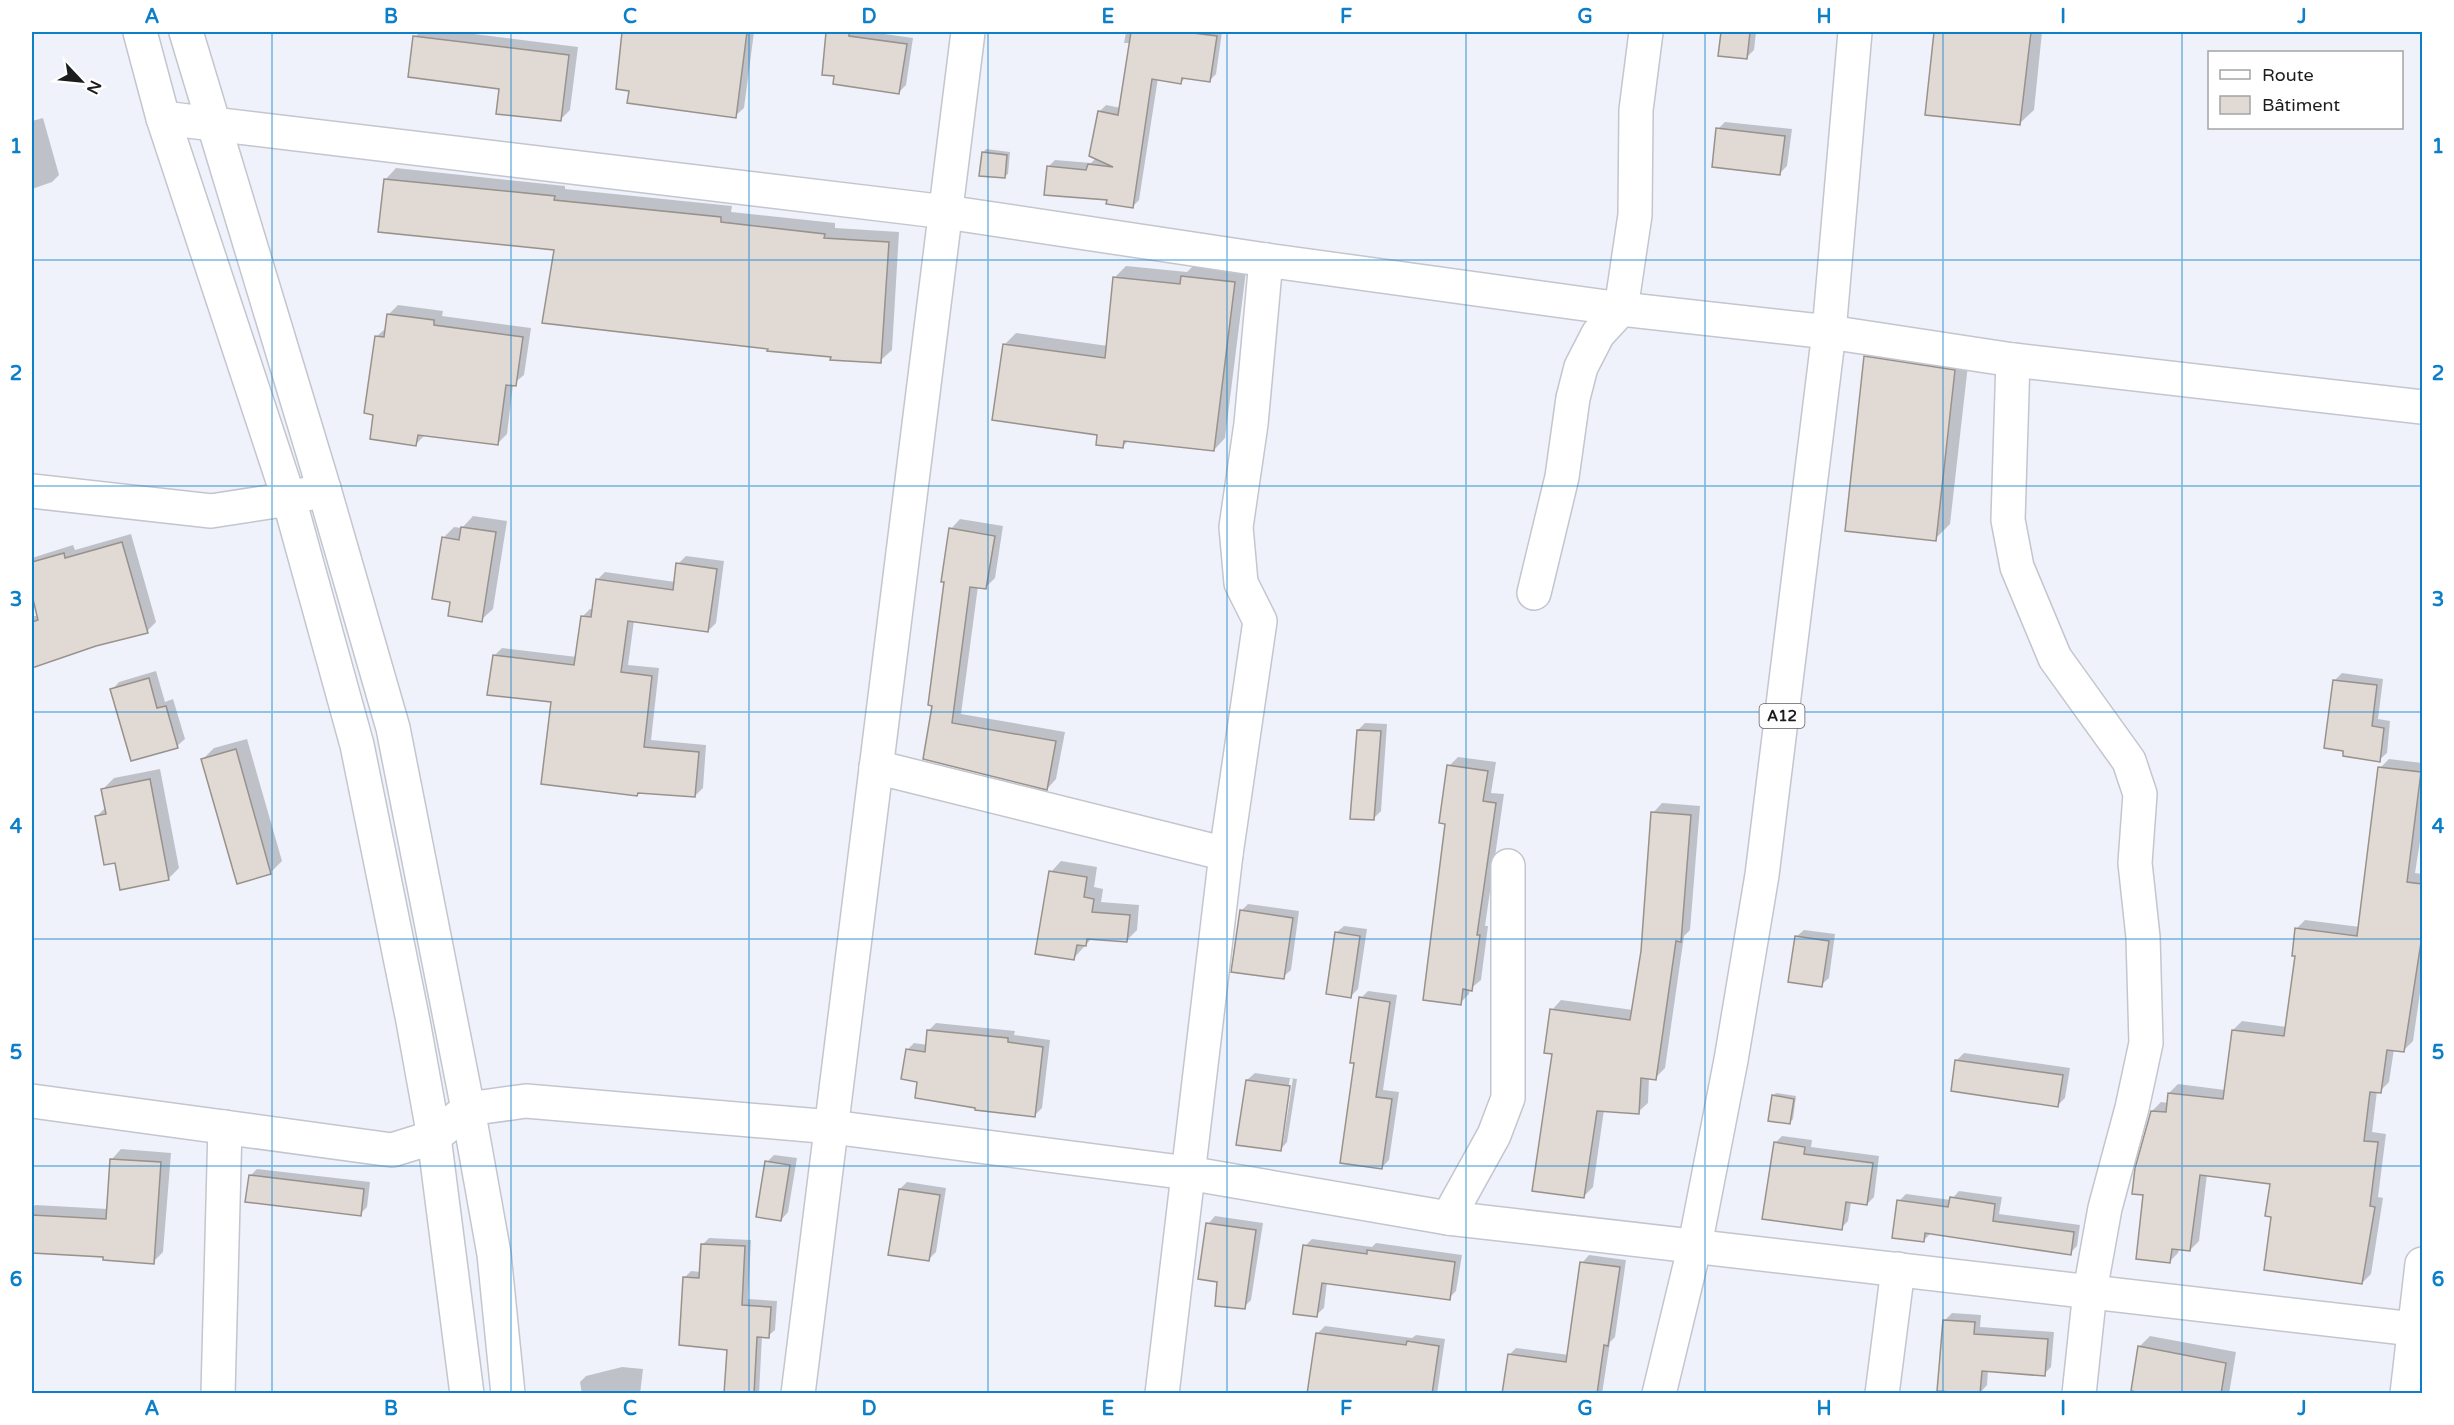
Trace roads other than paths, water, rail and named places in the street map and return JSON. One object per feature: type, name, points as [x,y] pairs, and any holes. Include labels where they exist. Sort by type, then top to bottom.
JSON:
[{"type":"street","points":[[140,32],[163,118],[289,499],[357,744],[434,1137],[467,1394]]},
{"type":"street","points":[[186,32],[324,489],[393,728],[468,1108],[494,1254],[508,1394]]},
{"type":"street","points":[[798,1394],[968,32]]},
{"type":"street","points":[[1534,593],[1562,477],[1573,399],[1581,367],[1598,334],[1622,309],[1635,215],[1636,110],[1646,32]]},
{"type":"street","name":"A12","points":[[1659,1394],[1695,1245],[1731,1060],[1762,874],[1829,332],[1855,32]]},
{"type":"street","points":[[163,118],[946,212],[1266,260],[1622,309],[1829,332],[2013,360],[2422,407]]},
{"type":"street","points":[[1162,1394],[1226,854],[1260,621],[1241,583],[1236,527],[1251,424],[1266,260]]},
{"type":"street","points":[[2013,360],[2008,520],[2017,567],[2055,658],[2129,761],[2140,794],[2135,863],[2143,937],[2146,1043],[2132,1108],[2105,1208],[2090,1292],[2079,1394]]},
{"type":"street","points":[[32,491],[211,511],[289,499],[324,489]]},
{"type":"street","points":[[876,767],[1226,854]]},
{"type":"street","points":[[1449,1218],[1494,1135],[1508,1098],[1508,866]]},
{"type":"street","points":[[32,1101],[392,1150],[434,1137],[468,1108],[526,1101],[832,1127],[1188,1173],[1449,1218],[2419,1329]]},
{"type":"street","points":[[218,1394],[225,1127]]},
{"type":"street","points":[[2407,1394],[2419,1329],[2422,1264]]},
{"type":"street","points":[[1882,1394],[1898,1269]]}]
